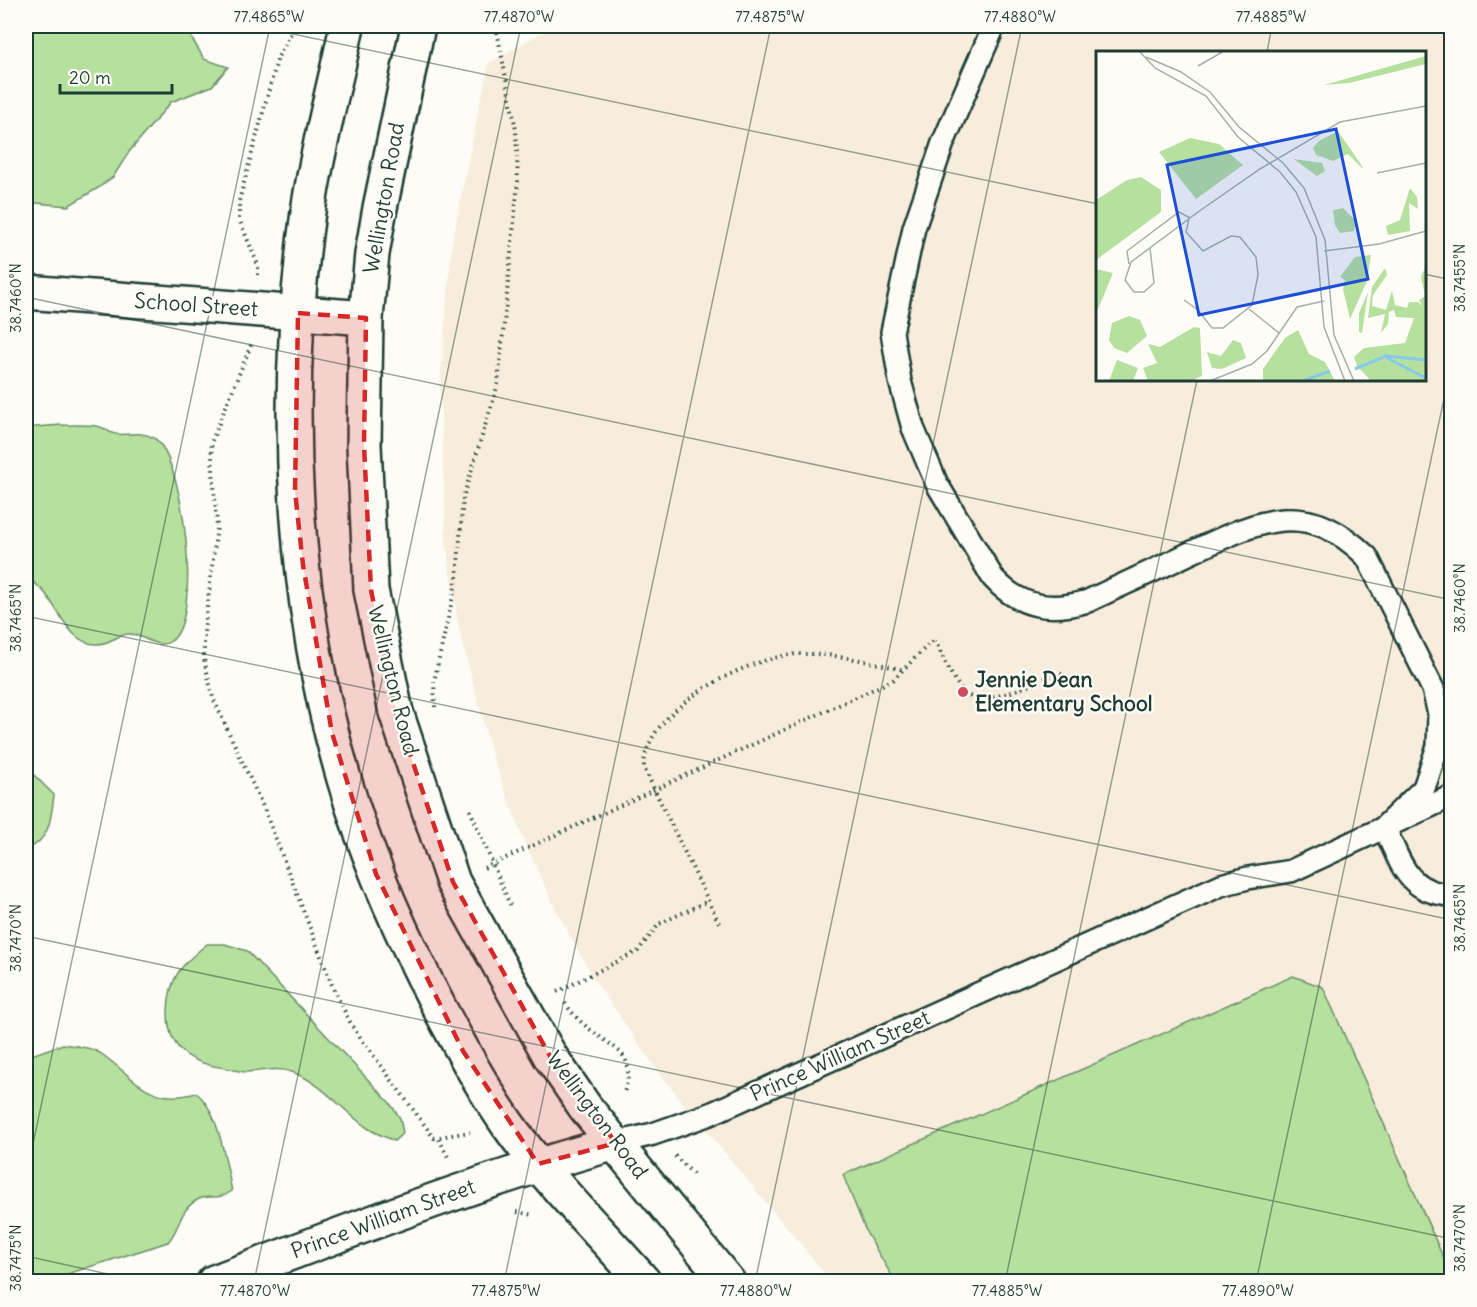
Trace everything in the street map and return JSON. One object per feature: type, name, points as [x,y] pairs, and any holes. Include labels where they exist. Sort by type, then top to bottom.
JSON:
[{"type":"main road","points":[[347,26],[308,212],[298,313],[294,409],[295,491],[318,670],[349,794],[376,874],[415,962],[492,1101],[538,1164],[644,1281]]},
{"type":"main road","name":"Wellington Road","points":[[418,26],[380,208],[372,254],[366,318],[364,445],[371,590],[396,712],[453,882],[550,1056],[585,1107],[728,1281]]},
{"type":"main road","name":"School Street","points":[[26,292],[366,318]]},
{"type":"main road","name":"Prince William Street","points":[[214,1281],[538,1164],[616,1143]]},
{"type":"lane","points":[[994,26],[943,143],[914,228],[892,332],[900,381],[913,428],[937,484],[993,578],[1014,596],[1048,609],[1088,601],[1250,525],[1281,519],[1305,520],[1329,527],[1354,544],[1367,557],[1433,689],[1439,714],[1438,746],[1424,788],[1384,826],[1414,885],[1429,892],[1452,895]]},
{"type":"lane","name":"Prince William Street","points":[[616,1143],[653,1134],[710,1114],[1221,885],[1290,871],[1452,796]]},
{"type":"path","points":[[436,719],[434,681],[457,578],[460,514],[467,481],[489,421],[498,384],[518,182],[519,159],[515,122],[496,26]]},
{"type":"path","points":[[453,882],[893,680],[934,639],[960,686],[967,695],[975,698],[998,696],[1058,673],[1066,675],[1073,689]]},
{"type":"path","points":[[719,923],[646,775],[644,761],[653,733],[689,699],[741,669],[778,656],[801,654],[875,663],[904,670]]},
{"type":"path","points":[[465,799],[512,908]]},
{"type":"path","points":[[557,992],[638,951],[660,924],[708,901]]},
{"type":"path","points":[[554,987],[575,1017],[624,1056],[629,1077],[621,1099]]},
{"type":"path","points":[[512,1212],[529,1213],[537,1217]]},
{"type":"highlighted area","points":[[298,313],[366,318],[364,445],[371,590],[396,712],[453,882],[550,1056],[616,1143],[538,1164],[463,1051],[376,874],[332,733],[303,565],[295,491]]},
{"type":"shaded area","name":"Jennie Dean Elementary School","points":[[553,26],[1451,26],[1451,1281],[831,1281],[661,1076],[595,981],[554,906],[522,836],[492,755],[459,629],[446,543],[440,383],[452,243],[489,63]]},
{"type":"green space","points":[[26,26],[192,26],[191,37],[204,59],[228,67],[212,86],[171,102],[129,152],[113,177],[98,188],[68,206],[26,202]]},
{"type":"green space","points":[[62,425],[94,426],[115,434],[144,434],[154,438],[165,451],[174,475],[181,505],[188,573],[186,603],[181,627],[166,644],[155,643],[133,634],[120,636],[102,644],[88,643],[80,639],[67,626],[45,593],[26,574],[26,430]]},
{"type":"green space","points":[[26,767],[54,795],[45,835],[34,846],[26,850]]},
{"type":"green space","points":[[207,944],[225,944],[247,951],[389,1102],[400,1118],[403,1133],[394,1141],[372,1131],[323,1090],[292,1072],[275,1070],[242,1072],[212,1066],[191,1058],[183,1052],[176,1045],[169,1024],[171,989],[183,965]]},
{"type":"green space","points":[[1293,976],[1323,987],[1451,1275],[1451,1281],[895,1281],[867,1234],[843,1175]]},
{"type":"green space","points":[[63,1044],[99,1052],[135,1081],[155,1093],[180,1096],[196,1093],[204,1101],[216,1124],[232,1191],[222,1196],[201,1198],[191,1204],[168,1242],[45,1281],[26,1281],[26,1057]]},
{"type":"place","name":"Jennie Dean Elementary School","points":[[963,692]]}]
